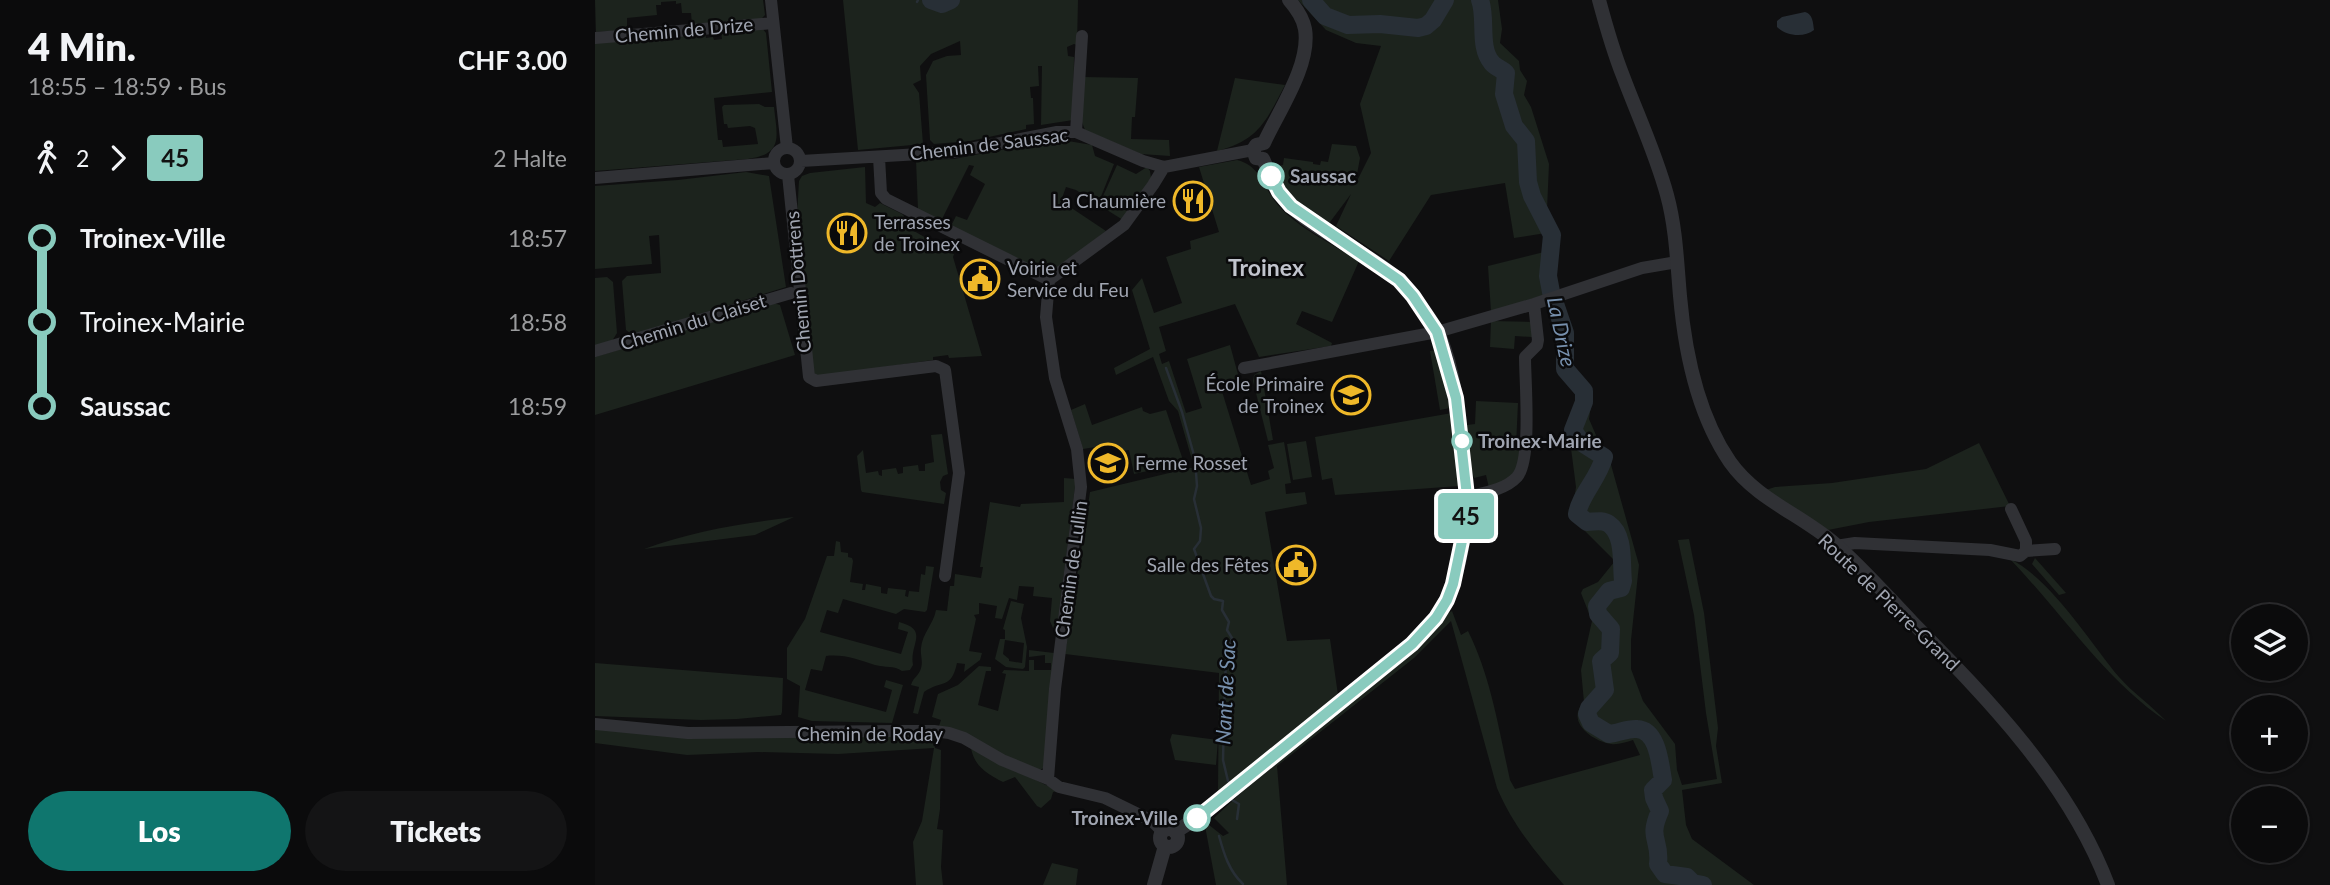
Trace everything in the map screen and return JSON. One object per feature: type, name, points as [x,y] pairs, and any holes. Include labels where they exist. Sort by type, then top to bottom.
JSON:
[{"type":"street","points":[[771,0],[787,148]]},
{"type":"street","points":[[1154,885],[1168,837],[1202,815],[1382,670],[1429,627],[1447,600],[1464,534],[1467,496],[1456,398],[1437,332],[1413,296],[1392,274],[1291,206],[1279,192],[1260,151],[1293,83],[1304,47],[1304,24],[1289,0]]},
{"type":"street","name":"Route de Pierre-Grand","points":[[1599,0],[1622,75],[1658,162],[1668,198],[1688,356],[1704,411],[1720,444],[1738,472],[1753,488],[1836,545],[1967,677],[2039,765],[2079,825],[2108,885]]},
{"type":"street","name":"Chemin de Drize","points":[[595,38],[773,23]]},
{"type":"street","points":[[1076,132],[1079,118],[1082,36]]},
{"type":"street","name":"Chemin de Saussac","points":[[801,161],[954,152],[1038,134],[1076,132],[1143,161],[1164,167],[1260,151]]},
{"type":"street","points":[[787,148],[798,153],[801,161],[797,171],[787,175],[778,171],[774,163],[777,152],[787,148]]},
{"type":"street","points":[[879,157],[881,192],[886,199],[1049,280],[1123,225],[1164,167]]},
{"type":"street","points":[[595,178],[774,163]]},
{"type":"street","name":"Chemin Dottrens","points":[[787,175],[809,377],[816,381],[936,366],[945,370],[960,473],[945,576]]},
{"type":"street","points":[[1244,368],[1437,332],[1539,303],[1642,268],[1677,262]]},
{"type":"street","name":"Chemin de Lullin","points":[[1048,779],[1055,690],[1081,487],[1077,449],[1055,378],[1046,317],[1049,280]]},
{"type":"street","name":"Chemin du Claiset","points":[[595,351],[791,293]]},
{"type":"street","points":[[1467,496],[1492,491],[1520,474],[1526,441],[1525,357],[1537,345],[1539,303]]},
{"type":"street","points":[[2011,509],[2026,541],[2023,553]]},
{"type":"street","points":[[1836,545],[1855,543],[2023,553],[2055,550]]},
{"type":"street","name":"Chemin de Roday","points":[[595,724],[688,733],[934,731],[964,738],[1002,760],[1070,791],[1105,798],[1152,821],[1168,837]]},
{"type":"shaded area","points":[[595,0],[763,0],[765,15],[761,19],[692,25],[691,13],[682,13],[681,3],[661,2],[661,5],[656,5],[657,15],[627,18],[627,30],[596,32]]},
{"type":"shaded area","points":[[843,0],[1078,0],[1077,45],[1067,47],[1068,56],[1074,57],[1073,120],[1041,125],[1042,66],[1038,66],[1039,86],[1030,87],[1034,124],[1026,125],[1026,129],[970,141],[934,144],[930,140],[926,75],[933,61],[961,55],[960,41],[931,54],[920,66],[921,80],[913,84],[919,93],[923,144],[858,150]]},
{"type":"shaded area","points":[[1298,0],[1498,0],[1502,29],[1500,43],[1519,61],[1520,70],[1527,81],[1524,95],[1531,107],[1549,164],[1546,233],[1514,238],[1505,183],[1431,195],[1389,261],[1336,226],[1351,194],[1327,226],[1295,202],[1283,187],[1277,166],[1283,165],[1284,158],[1320,165],[1321,161],[1328,162],[1332,144],[1356,146],[1360,158],[1355,185],[1371,153],[1360,104],[1381,46],[1356,43],[1326,30]]},
{"type":"shaded area","points":[[1805,12],[1813,22],[1814,30],[1810,33],[1795,35],[1777,27],[1777,21],[1782,17]]},
{"type":"shaded area","points":[[762,28],[766,33],[772,92],[714,98],[718,140],[722,140],[723,147],[758,144],[755,128],[728,128],[727,124],[724,124],[724,105],[759,104],[774,107],[777,135],[773,148],[768,153],[748,159],[595,171],[595,41],[705,32],[706,38],[713,37],[714,40],[722,39],[721,31]]},
{"type":"shaded area","points":[[1083,77],[1138,78],[1131,139],[1169,140],[1170,156],[1141,154],[1085,130],[1082,122]]},
{"type":"shaded area","points":[[1235,78],[1285,85],[1266,119],[1252,135],[1217,151]]},
{"type":"shaded area","points":[[1056,139],[1092,145],[1095,156],[1114,164],[1098,204],[1066,187],[1061,201],[1106,231],[1058,268],[1050,272],[1042,271],[951,226],[956,216],[967,220],[985,184],[970,175],[974,166],[969,165],[941,221],[918,210],[916,160],[954,159]]},
{"type":"shaded area","points":[[1237,160],[1257,172],[1277,204],[1294,220],[1359,261],[1332,322],[1302,311],[1296,324],[1332,343],[1331,346],[1259,357],[1235,304],[1159,327],[1166,351],[1159,354],[1162,364],[1169,361],[1186,413],[1202,408],[1187,359],[1230,345],[1239,378],[1220,385],[1251,485],[1270,479],[1268,471],[1274,468],[1268,445],[1284,442],[1291,483],[1285,484],[1286,494],[1305,492],[1307,504],[1265,512],[1287,641],[1330,639],[1338,695],[1218,792],[1219,673],[1065,654],[1090,492],[1199,468],[1199,458],[1192,460],[1178,411],[1169,401],[1153,357],[1116,375],[1114,368],[1150,349],[1132,290],[1142,278],[1154,313],[1182,303],[1166,257],[1191,249],[1190,241],[1219,232],[1199,167]]},
{"type":"shaded area","points":[[1117,165],[1136,174],[1147,167],[1151,178],[1123,220],[1099,205]]},
{"type":"shaded area","points":[[865,167],[866,203],[875,207],[880,203],[902,214],[904,216],[900,223],[954,254],[982,356],[949,358],[948,355],[933,357],[933,360],[828,375],[817,376],[812,372],[797,216],[799,181],[802,176]],"holes":[[[854,217],[861,242],[841,249],[833,223]]]},
{"type":"shaded area","points":[[746,172],[769,176],[786,287],[633,335],[626,330],[622,281],[627,276],[661,273],[659,235],[649,236],[652,264],[595,269],[595,186]]},
{"type":"shaded area","points":[[1548,251],[1545,268],[1547,294],[1491,312],[1488,266]]},
{"type":"shaded area","points":[[607,277],[613,282],[617,333],[612,341],[595,346],[595,278]]},
{"type":"shaded area","points":[[773,303],[780,305],[795,355],[595,415],[595,357],[734,315],[736,318],[744,315],[744,312]]},
{"type":"shaded area","points":[[1491,321],[1533,322],[1532,337],[1515,336],[1514,349],[1490,347]]},
{"type":"shaded area","points":[[1436,350],[1450,408],[1440,410],[1430,351]]},
{"type":"shaded area","points":[[1261,371],[1273,440],[1268,441],[1253,381],[1254,375]]},
{"type":"shaded area","points":[[1588,388],[1593,393],[1589,419],[1602,449],[1608,454],[1639,565],[1631,640],[1631,669],[1643,701],[1675,744],[1677,770],[1682,785],[1717,779],[1694,615],[1678,540],[1689,539],[1704,613],[1722,783],[1682,790],[1686,825],[1692,839],[1754,885],[1564,885],[1518,827],[1497,788],[1451,621],[1414,658],[1277,766],[1287,885],[1216,885],[1205,826],[1209,825],[1223,836],[1229,833],[1214,818],[1245,789],[1244,786],[1412,654],[1445,615],[1452,611],[1461,635],[1468,631],[1483,667],[1510,780],[1515,789],[1640,755],[1633,740],[1614,744],[1596,739],[1583,729],[1578,716],[1584,702],[1581,670],[1592,621],[1581,593],[1583,589],[1598,582],[1615,561],[1580,526],[1572,513],[1576,487],[1568,425],[1580,389]]},
{"type":"shaded area","points":[[1476,401],[1518,403],[1516,446],[1522,446],[1515,475],[1489,488],[1486,475],[1474,478],[1472,471],[1467,425],[1475,424]]},
{"type":"shaded area","points":[[1085,404],[1092,425],[1142,407],[1143,411],[1150,414],[1166,410],[1184,463],[1134,474],[1129,450],[1116,452],[1114,444],[1083,449],[1071,410]]},
{"type":"shaded area","points":[[1452,413],[1459,486],[1335,495],[1332,478],[1322,480],[1315,437]]},
{"type":"shaded area","points":[[942,434],[948,474],[943,476],[940,482],[941,490],[946,493],[944,504],[862,492],[857,456],[863,450],[866,473],[878,471],[882,476],[882,470],[896,468],[898,474],[903,473],[903,467],[918,465],[919,471],[925,471],[925,464],[934,462],[931,435]]},
{"type":"shaded area","points":[[1306,441],[1312,477],[1293,480],[1287,444]]},
{"type":"shaded area","points":[[1979,443],[2010,506],[1869,522],[1828,530],[1766,490],[1926,469]]},
{"type":"shaded area","points":[[1064,478],[1076,479],[1057,628],[1053,628],[1050,621],[1052,598],[1033,596],[1034,587],[1019,586],[1017,600],[1009,598],[1002,619],[995,618],[997,606],[979,603],[979,614],[974,615],[976,619],[969,651],[982,653],[980,660],[964,672],[965,664],[957,663],[949,681],[924,692],[918,714],[913,713],[919,687],[911,685],[921,668],[922,643],[936,610],[947,611],[950,586],[954,586],[955,574],[981,578],[983,567],[980,567],[990,502],[1020,507],[1021,504],[1064,502]]},
{"type":"shaded area","points":[[794,517],[755,535],[644,549],[718,528]]},
{"type":"shaded area","points":[[836,541],[840,542],[841,552],[848,553],[848,557],[852,558],[850,582],[863,584],[862,590],[865,590],[866,584],[881,587],[881,593],[887,594],[888,588],[906,590],[905,596],[908,597],[909,591],[919,592],[921,574],[925,575],[926,566],[934,567],[925,612],[904,609],[896,614],[843,599],[838,613],[827,610],[820,632],[901,654],[908,632],[898,629],[899,622],[914,629],[916,639],[910,670],[902,671],[845,657],[826,656],[822,671],[811,669],[805,690],[886,712],[892,690],[884,687],[886,680],[903,685],[892,723],[812,721],[798,717],[800,686],[787,679],[787,648],[805,619],[827,556],[834,556]]},
{"type":"shaded area","points":[[2035,558],[2066,593],[2059,595],[2032,564]]},
{"type":"shaded area","points":[[2010,559],[2025,568],[2055,596],[2119,677],[2166,721],[2144,705],[2103,666]]},
{"type":"shaded area","points":[[1011,601],[1024,604],[1021,618],[1027,647],[1023,669],[1006,667],[995,659],[1000,639],[1005,639],[1003,629]],"holes":[[[1005,640],[1024,643],[1022,663],[1009,661],[1003,654]]]},
{"type":"shaded area","points":[[1029,650],[1054,653],[1045,767],[1040,770],[1006,758],[939,726],[941,720],[932,717],[938,694],[958,685],[979,666],[991,667],[991,671],[986,671],[978,705],[998,711],[1006,674],[1002,673],[1004,670],[1029,671],[1029,660],[1034,660],[1034,670],[1051,670],[1051,663],[1045,663],[1045,655],[1029,657]]},
{"type":"shaded area","points":[[595,663],[783,678],[782,712],[781,715],[701,720],[595,716]]},
{"type":"shaded area","points":[[595,728],[934,736],[935,748],[941,750],[937,829],[943,830],[943,885],[916,885],[913,842],[922,821],[934,748],[838,754],[758,752],[687,755],[595,743]]},
{"type":"shaded area","points":[[1172,734],[1218,740],[1216,765],[1175,760],[1170,740]]},
{"type":"shaded area","points":[[971,748],[1058,791],[1053,792],[1051,799],[1041,808],[1015,777],[1003,782],[982,769]]},
{"type":"shaded area","points":[[1052,863],[1078,869],[1076,885],[1043,885]]},
{"type":"waterway","name":"La Drize","points":[[931,0],[942,4],[951,0]]},
{"type":"waterway","name":"La Drize","points":[[1311,0],[1325,16],[1348,25],[1380,24],[1418,28],[1433,20],[1445,0]]},
{"type":"waterway","name":"La Drize","points":[[1480,0],[1485,49],[1492,63],[1506,73],[1504,94],[1514,126],[1526,141],[1528,182],[1532,196],[1552,235],[1548,276],[1565,333],[1565,369],[1584,391],[1584,402],[1573,430],[1582,443],[1604,457],[1577,514],[1587,522],[1606,522],[1614,529],[1620,542],[1623,581],[1621,588],[1609,591],[1597,606],[1598,614],[1611,629],[1610,653],[1601,661],[1605,690],[1587,714],[1591,723],[1609,734],[1634,729],[1644,731],[1654,741],[1663,780],[1653,790],[1660,811],[1654,834],[1658,864],[1665,874],[1687,877],[1693,883],[1703,885]]},
{"type":"waterway","name":"Nant de Sac","points":[[1166,368],[1195,459],[1197,486],[1194,499],[1201,528],[1200,541],[1194,549],[1211,596],[1223,601],[1222,610],[1229,622],[1227,630],[1232,638],[1227,653],[1225,679],[1223,760],[1228,781]]},
{"type":"waterway","name":"Nant de Sac","points":[[1232,800],[1239,804],[1237,819]]},
{"type":"waterway","name":"Nant de Sac","points":[[1219,836],[1225,856],[1243,884]]},
{"type":"bus line","name":"45","points":[[1197,818],[1382,670],[1429,627],[1447,600],[1453,584],[1466,517],[1465,468],[1456,398],[1437,332],[1399,280],[1301,215],[1283,198],[1271,176]]},
{"type":"place","name":"Saussac","points":[[1271,176]]},
{"type":"place","name":"La Chaumière","points":[[1193,201]]},
{"type":"place","name":"Terrasses de Troinex","points":[[847,233]]},
{"type":"place","name":"Voirie et Service du Feu","points":[[980,279]]},
{"type":"place","name":"École Primaire de Troinex","points":[[1351,395]]},
{"type":"place","name":"Troinex-Mairie","points":[[1462,441]]},
{"type":"place","name":"Ferme Rosset","points":[[1108,463]]},
{"type":"place","name":"Salle des Fêtes","points":[[1296,565]]},
{"type":"place","name":"Troinex-Ville","points":[[1197,818]]},
{"type":"district","name":"Troinex","points":[[1266,268]]}]
